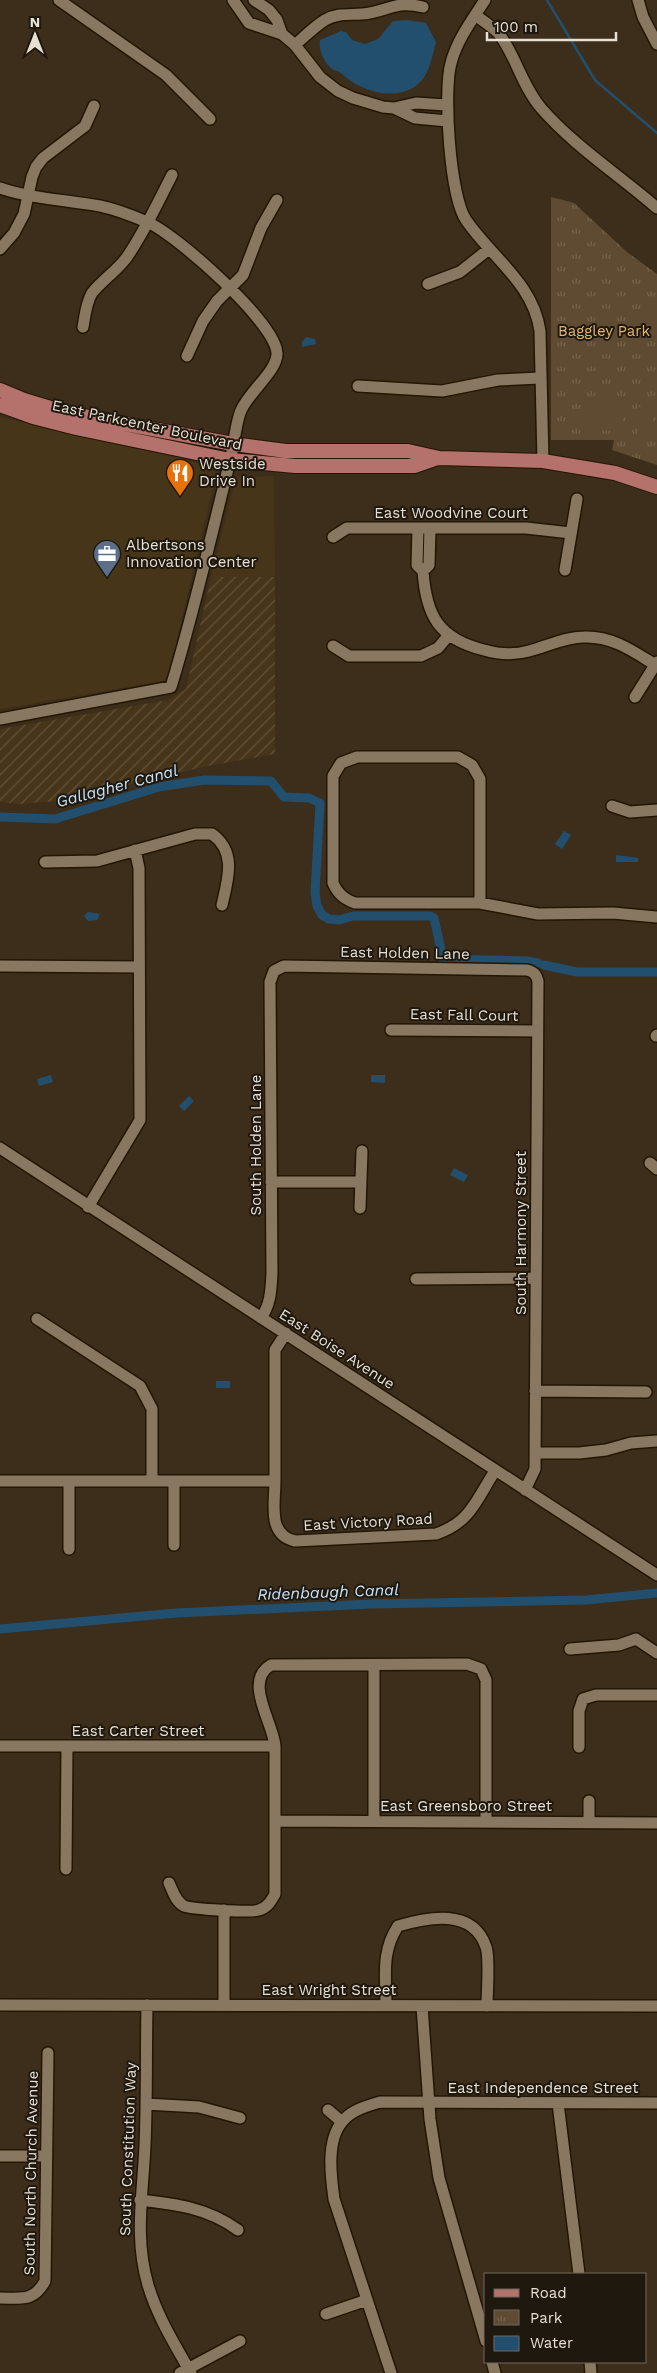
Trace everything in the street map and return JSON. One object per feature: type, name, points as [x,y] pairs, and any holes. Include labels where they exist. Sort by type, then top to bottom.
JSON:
[{"type":"main road","name":"East Parkcenter Boulevard","points":[[0,390],[24,400],[67,413],[233,444],[286,451],[408,451],[440,458],[543,461],[615,472],[657,487]]},
{"type":"main road","name":"East Parkcenter Boulevard","points":[[0,405],[33,417],[76,428],[230,460],[295,466],[415,466],[440,458]]},
{"type":"street","points":[[59,0],[166,75],[210,119]]},
{"type":"street","points":[[233,0],[249,23],[282,34],[295,46],[320,77],[338,91],[368,104],[394,108],[424,104],[446,105]]},
{"type":"street","points":[[254,0],[269,10],[278,20],[282,34]]},
{"type":"street","points":[[484,0],[462,37],[447,78],[446,105],[456,198],[465,220],[525,290],[538,315],[543,461]]},
{"type":"street","points":[[638,0],[656,41]]},
{"type":"street","points":[[295,46],[325,20],[340,14],[363,14],[392,5],[410,4],[423,7]]},
{"type":"street","points":[[475,15],[492,27],[500,36],[526,86],[539,106],[566,136],[628,183],[657,208]]},
{"type":"street","points":[[423,118],[424,104]]},
{"type":"street","points":[[0,249],[14,233],[24,214],[36,166],[43,158],[85,126],[94,106]]},
{"type":"street","points":[[394,108],[415,118],[448,121]]},
{"type":"street","points":[[83,327],[88,303],[93,293],[115,272],[148,222],[172,174]]},
{"type":"street","points":[[0,188],[28,196],[102,206],[148,222],[196,256],[254,313],[269,332],[277,352],[276,365],[263,378],[240,411],[193,614],[171,687],[0,719]]},
{"type":"street","points":[[187,356],[203,321],[218,301],[243,275],[262,228],[278,200]]},
{"type":"street","points":[[428,284],[460,272],[489,248]]},
{"type":"street","points":[[358,386],[442,391],[498,380],[540,378]]},
{"type":"street","points":[[565,570],[577,499]]},
{"type":"street","name":"East Woodvine Court","points":[[333,537],[347,528],[526,528],[571,533]]},
{"type":"street","points":[[418,528],[417,565],[423,572],[424,596],[429,610],[448,636],[466,646],[495,653],[528,652],[563,640],[585,637],[610,640],[631,649],[656,665],[635,697]]},
{"type":"street","points":[[423,572],[429,565],[430,528]]},
{"type":"street","points":[[333,646],[349,656],[421,656],[438,648],[448,636]]},
{"type":"street","points":[[480,903],[480,779],[472,765],[458,757],[357,756],[341,763],[333,776],[333,884],[340,895],[355,903],[480,903],[538,914],[613,914],[657,918]]},
{"type":"street","points":[[612,806],[630,812],[657,810]]},
{"type":"street","points":[[45,862],[92,862],[195,834],[212,834],[226,847],[228,857],[228,879],[222,905]]},
{"type":"street","points":[[88,1206],[140,1120],[139,868],[135,850]]},
{"type":"street","points":[[0,966],[139,967]]},
{"type":"street","name":"East Holden Lane","points":[[274,971],[284,966],[527,970],[536,975]]},
{"type":"street","name":"South Holden Lane","points":[[262,1318],[271,1295],[270,982],[274,971]]},
{"type":"street","name":"South Harmony Street","points":[[525,1490],[535,1469],[536,975]]},
{"type":"street","name":"East Fall Court","points":[[391,1030],[537,1031]]},
{"type":"street","name":"East Boise Avenue","points":[[0,1148],[495,1471],[655,1571]]},
{"type":"street","points":[[360,1208],[362,1151]]},
{"type":"street","points":[[271,1182],[361,1182]]},
{"type":"street","points":[[416,1279],[536,1278]]},
{"type":"street","points":[[37,1319],[140,1386],[152,1409],[152,1481]]},
{"type":"street","name":"East Victory Road","points":[[286,1333],[274,1350],[275,1523],[281,1535],[295,1541],[436,1534],[452,1528],[467,1516],[495,1471]]},
{"type":"street","points":[[535,1391],[646,1392]]},
{"type":"street","points":[[535,1453],[579,1453],[606,1450],[631,1443],[657,1441]]},
{"type":"street","points":[[0,1481],[275,1481]]},
{"type":"street","points":[[69,1481],[69,1549]]},
{"type":"street","points":[[174,1481],[174,1545]]},
{"type":"street","points":[[570,1649],[619,1645],[636,1639],[657,1653]]},
{"type":"street","points":[[169,1883],[175,1898],[184,1906],[258,1911],[269,1904],[275,1894],[275,1746],[274,1736],[259,1692],[259,1678],[263,1670],[271,1666],[467,1664],[481,1669],[486,1680],[486,1821]]},
{"type":"street","points":[[374,1665],[374,1821]]},
{"type":"street","points":[[579,1747],[579,1711],[583,1699],[596,1695],[657,1695]]},
{"type":"street","name":"East Carter Street","points":[[0,1746],[275,1746]]},
{"type":"street","points":[[66,1869],[67,1746]]},
{"type":"street","points":[[588,1822],[589,1802]]},
{"type":"street","name":"East Greensboro Street","points":[[275,1821],[657,1823]]},
{"type":"street","points":[[224,1910],[224,2005]]},
{"type":"street","points":[[386,2005],[386,1955],[389,1940],[398,1926],[424,1918],[437,1918],[464,1921],[474,1928],[487,1947],[487,2006]]},
{"type":"street","name":"East Wright Street","points":[[0,2005],[657,2006]]},
{"type":"street","name":"South Constitution Way","points":[[147,2005],[145,2147],[139,2232],[148,2284],[158,2312],[186,2371]]},
{"type":"street","points":[[422,2006],[429,2102],[439,2178],[484,2334]]},
{"type":"street","name":"South North Church Avenue","points":[[0,2298],[27,2298],[39,2292],[45,2281],[48,2053]]},
{"type":"street","name":"East Independence Street","points":[[342,2122],[358,2109],[380,2102],[657,2103]]},
{"type":"street","points":[[558,2103],[579,2273]]},
{"type":"street","points":[[146,2104],[190,2106],[240,2118]]},
{"type":"street","points":[[328,2110],[342,2122],[335,2135],[333,2150],[331,2177],[334,2199],[392,2373]]},
{"type":"street","points":[[0,2156],[46,2156]]},
{"type":"street","points":[[140,2200],[181,2204],[202,2210],[224,2220],[238,2230]]},
{"type":"street","points":[[326,2314],[367,2300]]},
{"type":"street","points":[[186,2371],[240,2341]]},
{"type":"shaded area","points":[[0,417],[177,457],[215,471],[215,479],[169,673],[164,681],[0,709]]},
{"type":"shaded area","points":[[274,476],[275,577],[211,577],[236,477]]},
{"type":"shaded area","points":[[211,577],[275,577],[275,754],[208,766],[59,801],[19,804],[0,802],[0,729],[168,700],[186,689]]},
{"type":"green space","name":"Baggley Park","points":[[551,197],[574,203],[627,252],[657,274],[657,465],[612,450],[614,440],[551,440]]},
{"type":"green space","points":[[640,309],[657,309],[657,341],[640,341]]},
{"type":"green space","points":[[584,399],[623,400],[622,431],[584,430]]},
{"type":"green space","points":[[637,407],[652,407],[652,438],[637,438]]},
{"type":"water","points":[[407,20],[426,23],[436,42],[428,71],[423,79],[414,87],[404,92],[393,94],[381,93],[359,86],[340,72],[331,68],[323,57],[320,40],[341,31],[346,32],[352,40],[365,44],[378,39],[393,21]]},
{"type":"water","points":[[306,337],[315,339],[316,344],[302,347],[302,342]]},
{"type":"water","points":[[564,831],[571,835],[562,849],[555,844]]},
{"type":"water","points":[[616,855],[638,858],[638,862],[616,862]]},
{"type":"water","points":[[88,912],[100,914],[97,920],[88,921],[84,916]]},
{"type":"water","points":[[51,1075],[53,1082],[39,1086],[37,1079]]},
{"type":"water","points":[[371,1075],[385,1075],[385,1083],[371,1082]]},
{"type":"water","points":[[189,1096],[194,1101],[184,1111],[179,1106]]},
{"type":"water","points":[[454,1168],[468,1175],[464,1182],[450,1175]]},
{"type":"water","points":[[216,1381],[230,1381],[230,1388],[216,1388]]},
{"type":"waterway","points":[[547,0],[595,80],[657,133]]},
{"type":"waterway","name":"Gallagher Canal","points":[[0,817],[55,819],[159,787],[204,780],[271,781],[284,797],[309,798],[320,803],[315,893],[317,906],[322,915],[329,919],[339,920],[353,916],[430,916],[434,918],[443,959],[527,961],[538,963]]},
{"type":"waterway","name":"Gallagher Canal","points":[[544,965],[577,972],[657,972]]},
{"type":"waterway","name":"Ridenbaugh Canal","points":[[0,1629],[176,1613],[371,1604],[586,1600],[657,1593]]},
{"type":"place","name":"Westside Drive In","points":[[180,497]]},
{"type":"place","name":"Albertsons Innovation Center","points":[[107,578]]}]
